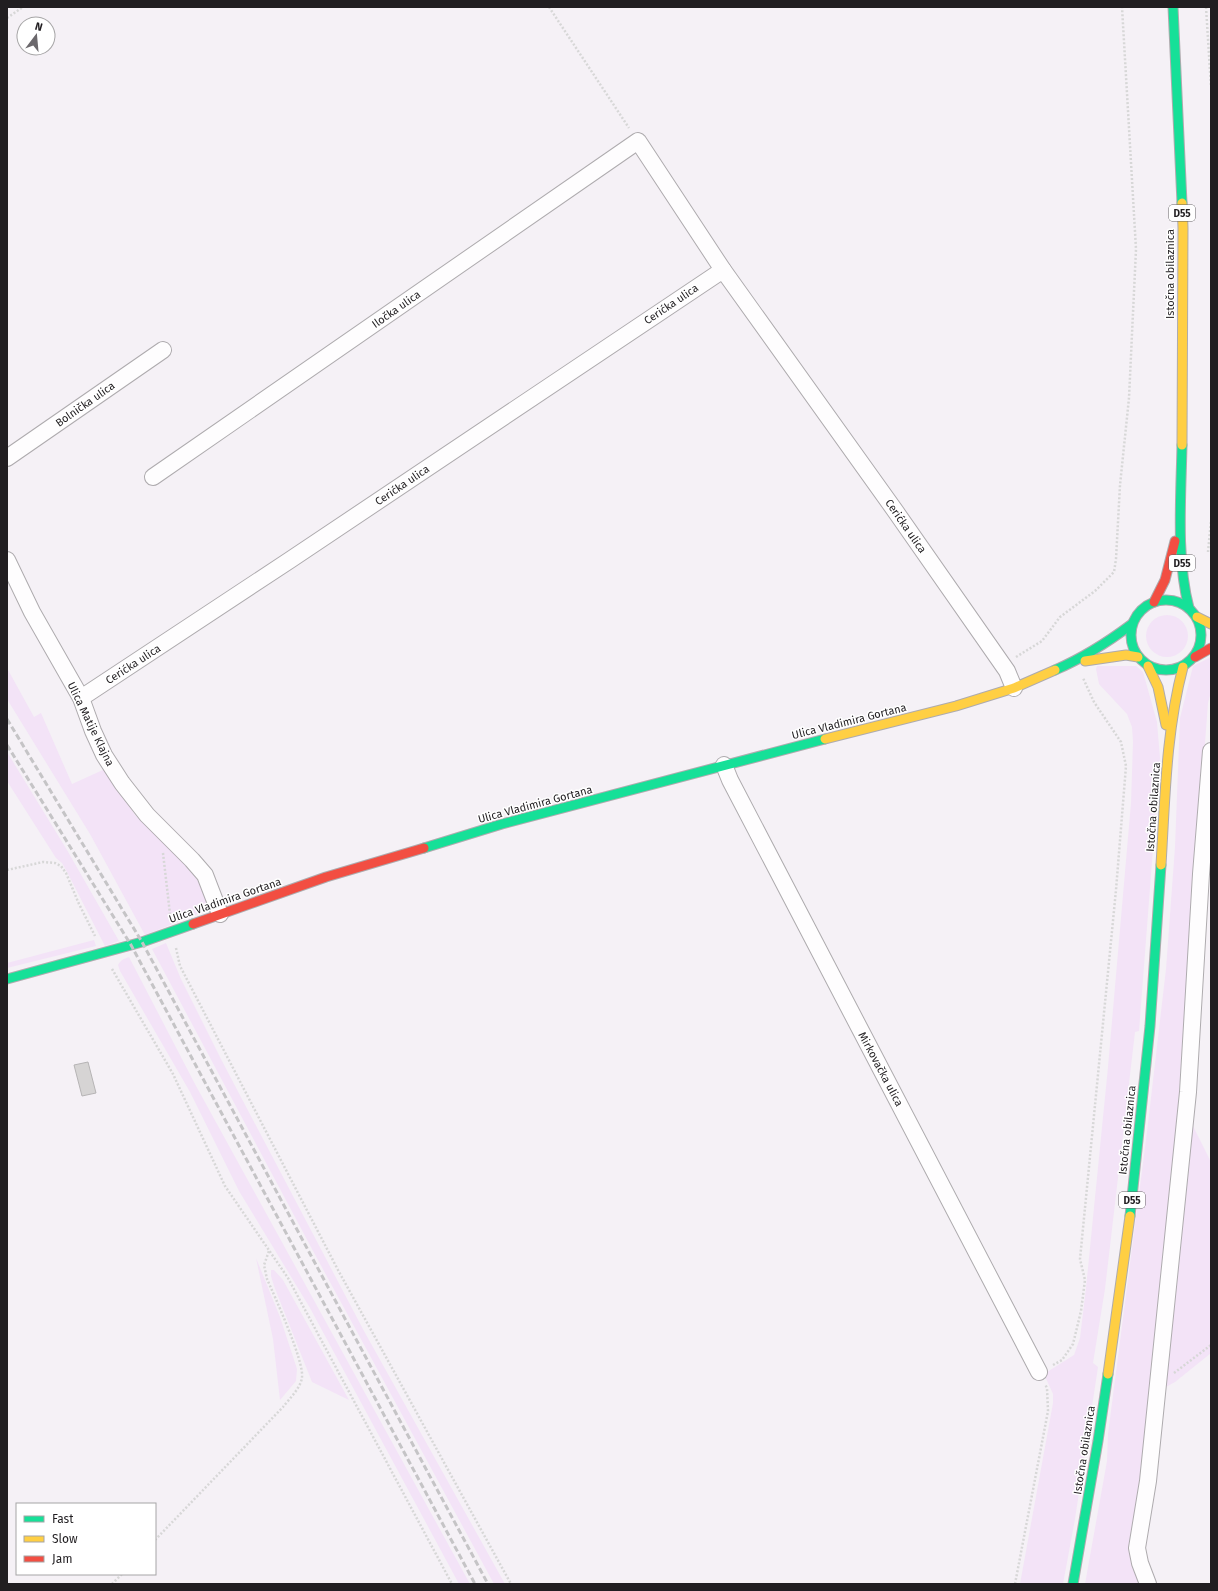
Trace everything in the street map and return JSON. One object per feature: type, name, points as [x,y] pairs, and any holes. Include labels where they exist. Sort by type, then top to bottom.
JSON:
[{"type":"main road","name":"Istočna obilaznica","points":[[1173,7],[1182,228],[1180,518],[1183,574],[1189,608]]},
{"type":"main road","name":"Istočna obilaznica","points":[[1154,602],[1165,579],[1180,518]]},
{"type":"main road","points":[[1154,602],[1172,600],[1189,608]]},
{"type":"main road","name":"D55","points":[[1132,624],[1137,614],[1144,607],[1154,602]]},
{"type":"main road","name":"D55","points":[[1189,608],[1197,617],[1201,626],[1202,637],[1200,647],[1195,657]]},
{"type":"main road","points":[[1197,617],[1211,624]]},
{"type":"main road","points":[[1132,624],[1131,635],[1133,647],[1138,658]]},
{"type":"main road","name":"Ulica Vladimira Gortana","points":[[7,979],[136,944],[326,877],[502,824],[724,765],[956,706],[1014,688],[1072,663],[1112,640],[1132,624]]},
{"type":"main road","points":[[1148,666],[1160,670],[1172,671],[1183,667],[1195,657],[1211,648]]},
{"type":"main road","name":"Ulica Vladimira Gortana","points":[[1072,663],[1126,655],[1138,658]]},
{"type":"main road","name":"D55","points":[[1138,658],[1148,666]]},
{"type":"main road","name":"Istočna obilaznica","points":[[1148,666],[1155,677],[1159,690],[1169,746]]},
{"type":"main road","name":"Istočna obilaznica","points":[[1073,1584],[1098,1441],[1130,1212],[1150,1026],[1169,746],[1177,690],[1183,667]]},
{"type":"street","name":"Cerićka ulica","points":[[638,141],[723,270],[1003,665],[1014,688]]},
{"type":"street","name":"Iločka ulica","points":[[154,477],[638,141]]},
{"type":"street","name":"Cerićka ulica","points":[[81,698],[723,270]]},
{"type":"street","name":"Bolnička ulica","points":[[7,458],[163,350]]},
{"type":"street","name":"Ulica Matije Klajna","points":[[7,560],[32,612],[81,698],[93,731],[104,755],[122,783],[146,815],[192,860],[205,876],[220,914]]},
{"type":"street","points":[[1148,1584],[1140,1563],[1137,1548],[1148,1481],[1188,1092],[1201,874],[1211,751]]},
{"type":"street","name":"Mirkovačka ulica","points":[[724,765],[733,787],[1039,1372]]},
{"type":"path","points":[[7,18],[23,7]]},
{"type":"path","points":[[549,7],[638,141]]},
{"type":"path","points":[[1003,665],[1042,641],[1060,617],[1095,591],[1114,572],[1120,485],[1130,398],[1136,249],[1122,7]]},
{"type":"path","points":[[1206,7],[1211,87]]},
{"type":"path","points":[[1208,552],[1211,521]]},
{"type":"path","points":[[1015,1584],[1048,1411],[1047,1388],[1039,1372],[1062,1360],[1073,1344],[1081,1310],[1085,1280],[1080,1259],[1116,890],[1126,766],[1121,742],[1094,702],[1082,675],[1072,663]]},
{"type":"path","points":[[163,853],[172,931],[180,966],[338,1270],[511,1584]]},
{"type":"path","points":[[7,870],[43,862],[50,862],[61,866],[66,873],[79,904],[103,953],[173,1074],[225,1186],[288,1278],[452,1584]]},
{"type":"path","points":[[156,1539],[283,1408],[299,1385],[302,1376],[299,1357],[267,1279],[264,1265],[269,1251]]},
{"type":"path","points":[[1158,1386],[1211,1346]]},
{"type":"path","points":[[112,1584],[121,1575]]},
{"type":"shaded area","points":[[1167,615],[1182,621],[1188,636],[1182,651],[1167,657],[1152,651],[1146,636],[1152,621]]},
{"type":"shaded area","points":[[1211,657],[1211,692],[1208,703],[1174,1161],[1153,1384],[1143,1584],[1085,1584],[1107,1461],[1108,1434],[1147,1132],[1166,969],[1175,847],[1180,718],[1193,666]]},
{"type":"shaded area","points":[[1097,666],[1136,666],[1143,672],[1157,722],[1160,758],[1139,1031],[1135,1032],[1105,1289],[1093,1363],[1098,1367],[1075,1519],[1063,1584],[1020,1584],[1053,1403],[1053,1394],[1044,1374],[1074,1355],[1080,1338],[1108,1067],[1131,803],[1132,727],[1127,714],[1099,684],[1096,669]]},
{"type":"shaded area","points":[[7,668],[34,717],[41,713],[72,784],[105,769],[135,815],[189,867],[206,893],[208,910],[145,935],[90,834],[7,699]]},
{"type":"shaded area","points":[[7,752],[67,850],[119,941],[105,946],[62,863],[56,858],[7,781]]},
{"type":"shaded area","points":[[94,940],[96,946],[7,968],[7,963]]},
{"type":"shaded area","points":[[166,943],[181,979],[222,1061],[364,1331],[505,1584],[494,1584],[312,1249],[152,949]]},
{"type":"shaded area","points":[[129,957],[195,1084],[470,1584],[459,1584],[310,1308],[239,1191],[190,1092],[120,971],[118,965],[119,963]]},
{"type":"shaded area","points":[[1191,1122],[1211,1162],[1211,1353],[1175,1382],[1164,1388]]},
{"type":"shaded area","points":[[256,1258],[280,1317],[297,1369],[296,1381],[280,1400],[273,1339]]},
{"type":"shaded area","points":[[271,1270],[274,1270],[283,1280],[349,1400],[312,1382],[274,1286]]},
{"type":"building","points":[[88,1062],[96,1093],[82,1096],[74,1065]]},
{"type":"railway","points":[[7,719],[142,942],[488,1584]]},
{"type":"railway","points":[[7,745],[131,945],[475,1584]]},
{"type":"traffic: fast","points":[[1173,7],[1182,203]]},
{"type":"traffic: fast","points":[[1182,445],[1180,527],[1182,569],[1189,608]]},
{"type":"traffic: fast","points":[[1159,600],[1173,600],[1186,605],[1196,615],[1201,628],[1201,635],[1201,642],[1196,655],[1186,665],[1173,670],[1159,670],[1146,665],[1136,655],[1131,642],[1131,628],[1136,615],[1146,605],[1159,600]]},
{"type":"traffic: fast","points":[[1055,670],[1095,649],[1132,624]]},
{"type":"traffic: fast","points":[[424,848],[502,824],[825,739]]},
{"type":"traffic: fast","points":[[1130,1216],[1150,1026],[1161,865]]},
{"type":"traffic: fast","points":[[7,979],[142,942],[193,924]]},
{"type":"traffic: fast","points":[[1073,1584],[1108,1374]]},
{"type":"traffic: slow","points":[[1182,203],[1182,445]]},
{"type":"traffic: slow","points":[[1197,617],[1211,624]]},
{"type":"traffic: slow","points":[[1085,661],[1126,655],[1138,657]]},
{"type":"traffic: slow","points":[[1148,666],[1158,687],[1166,725]]},
{"type":"traffic: slow","points":[[1161,865],[1167,765],[1177,691],[1183,667]]},
{"type":"traffic: slow","points":[[825,739],[956,706],[1014,688],[1055,670]]},
{"type":"traffic: slow","points":[[1108,1374],[1130,1216]]},
{"type":"traffic: jam","points":[[1154,602],[1165,580],[1175,541]]},
{"type":"traffic: jam","points":[[1195,657],[1211,648]]},
{"type":"traffic: jam","points":[[193,924],[326,877],[424,848]]}]
